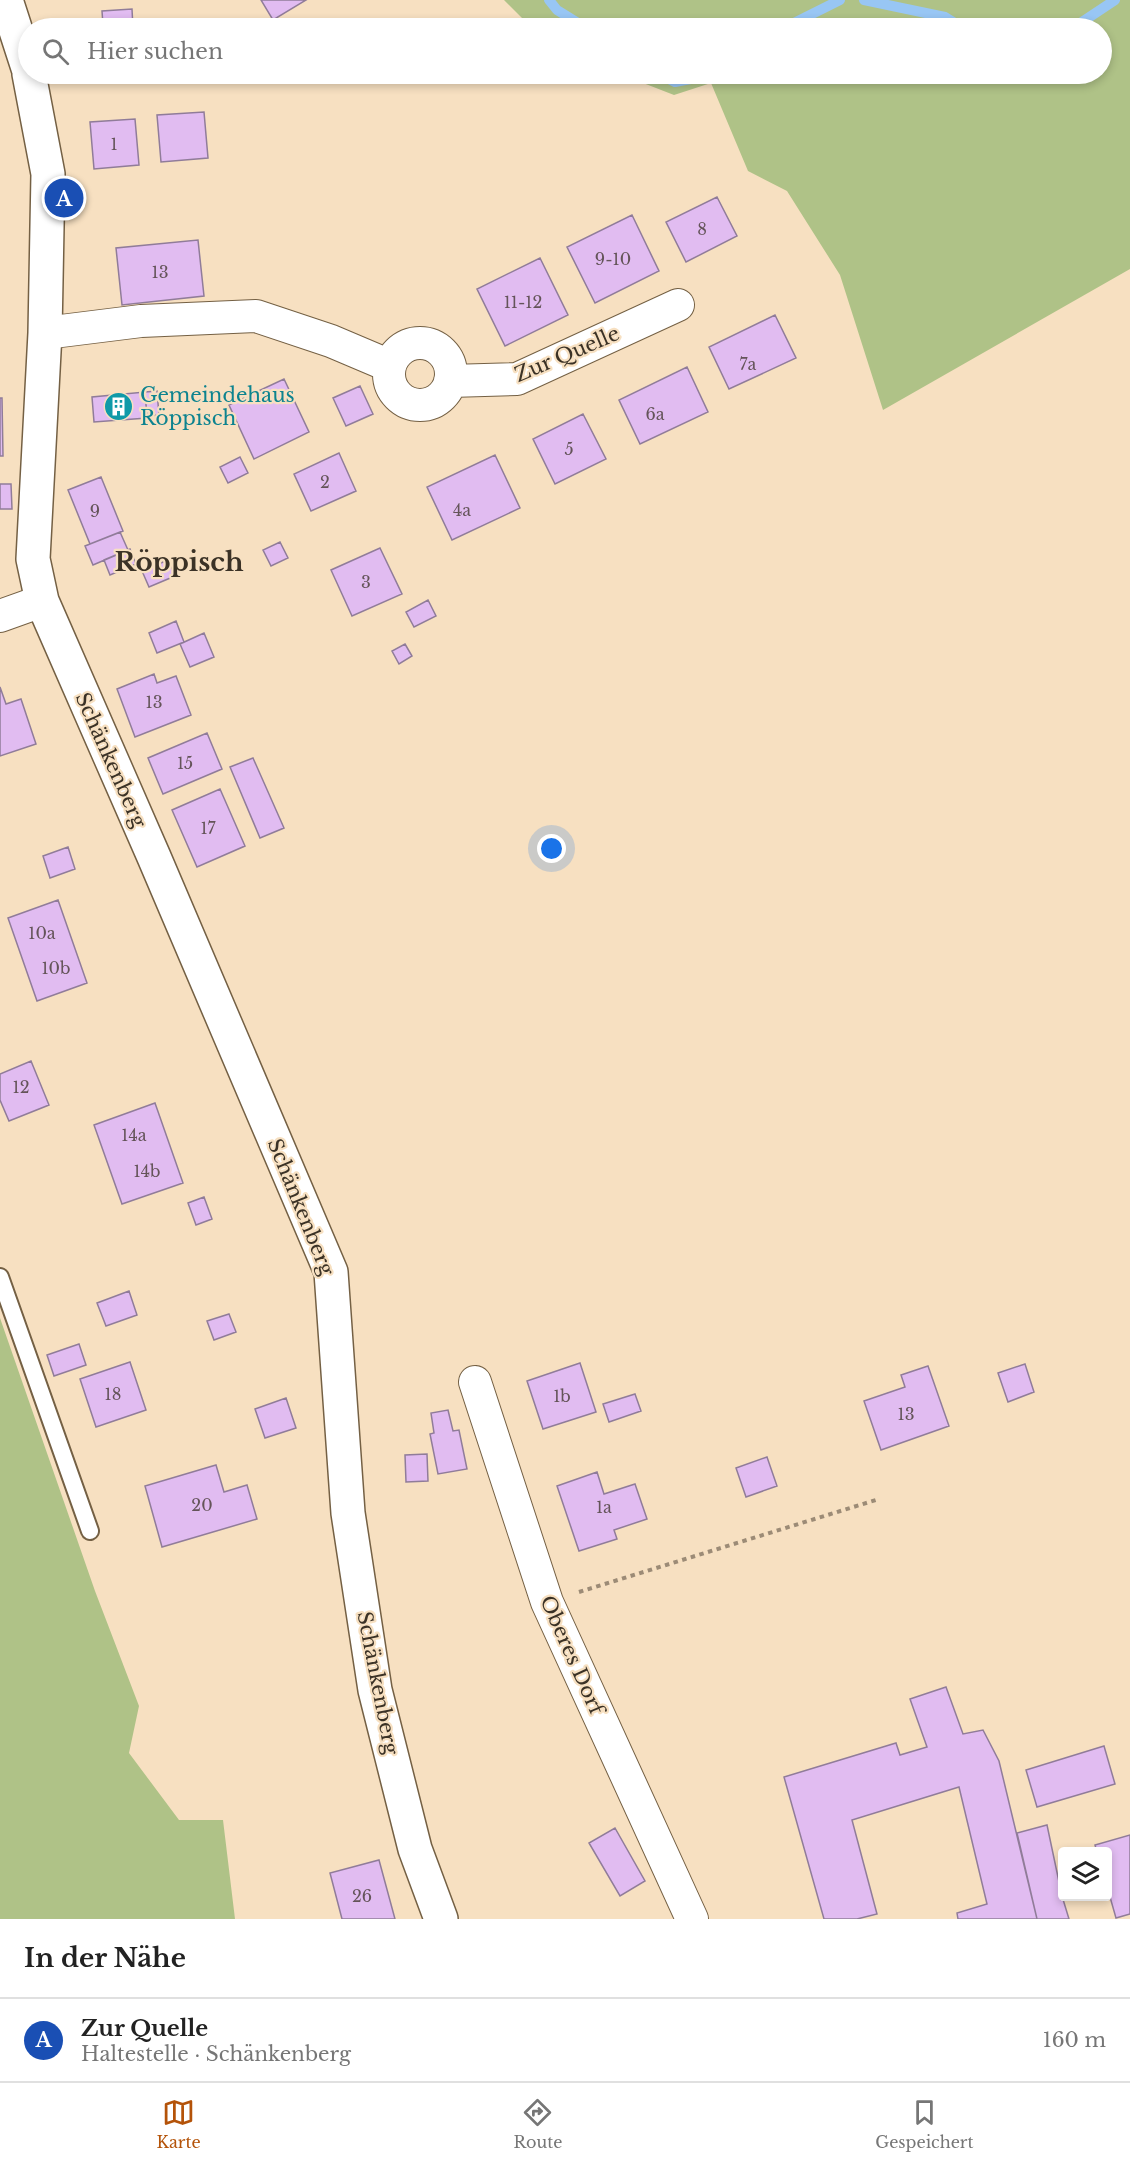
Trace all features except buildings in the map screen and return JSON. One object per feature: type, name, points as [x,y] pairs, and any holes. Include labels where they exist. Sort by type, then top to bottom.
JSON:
[{"type":"street","name":"Schänkenberg","points":[[6,0],[18,55]]},
{"type":"street","name":"Schänkenberg","points":[[25,84],[48,174],[45,333],[33,558],[42,602],[159,868],[331,1272],[348,1513],[375,1690],[416,1849],[441,1919]]},
{"type":"street","name":"Zur Quelle","points":[[450,381],[517,379],[678,305]]},
{"type":"street","points":[[45,333],[141,321],[256,316],[330,341],[390,366]]},
{"type":"street","points":[[422,343],[442,352],[450,370],[450,381],[446,390],[432,402],[422,405],[412,404],[403,400],[391,385],[390,366],[394,356],[402,348],[422,343]]},
{"type":"street","points":[[0,616],[42,602]]},
{"type":"street","name":"Oberes Dorf","points":[[475,1382],[547,1602],[692,1919]]},
{"type":"lane","points":[[0,1277],[90,1531]]},
{"type":"path","points":[[547,1602],[879,1499]]},
{"type":"green space","points":[[504,0],[1130,0],[1130,269],[883,410],[840,275],[787,191],[748,171],[711,84],[1112,84],[1112,18],[522,18]]},
{"type":"green space","points":[[646,84],[708,84],[674,95]]},
{"type":"green space","points":[[0,1318],[95,1591],[139,1706],[129,1753],[179,1820],[223,1820],[235,1919],[0,1919]]},
{"type":"waterway","points":[[549,0],[557,10],[570,18]]},
{"type":"waterway","points":[[804,18],[840,0]]},
{"type":"waterway","points":[[864,0],[947,18]]},
{"type":"waterway","points":[[1088,18],[1115,0]]},
{"type":"place","name":"Zur Quelle","points":[[64,198]]},
{"type":"place","name":"Gemeindehaus Röppisch","points":[[119,407]]},
{"type":"district","name":"Röppisch","points":[[179,562]]}]
